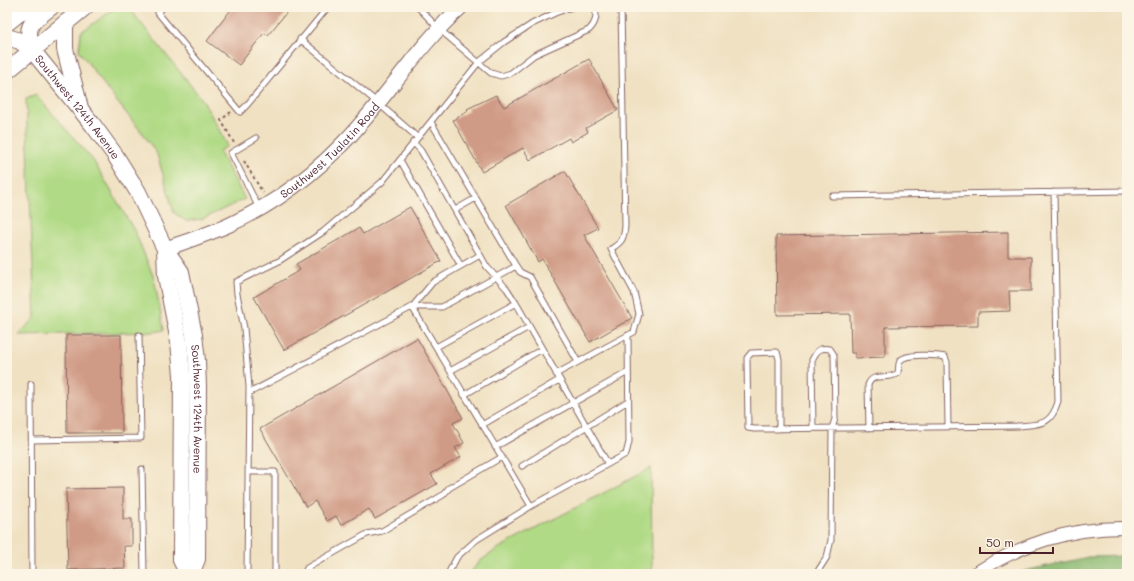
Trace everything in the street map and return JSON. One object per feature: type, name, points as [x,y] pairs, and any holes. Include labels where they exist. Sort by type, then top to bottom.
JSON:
[{"type":"main road","points":[[7,23],[27,7]]},
{"type":"main road","points":[[32,50],[28,35],[30,26],[51,7]]},
{"type":"main road","points":[[7,71],[85,7]]},
{"type":"main road","name":"Southwest Tualatin Road","points":[[165,249],[214,232],[260,209],[283,195],[316,169],[348,138],[439,29],[461,7]]},
{"type":"main road","points":[[65,23],[65,49],[80,108]]},
{"type":"main road","points":[[7,37],[20,41],[32,50]]},
{"type":"main road","name":"Southwest 124th Avenue","points":[[32,50],[106,142],[132,181],[148,211],[165,249],[181,272],[190,312],[197,360],[197,559],[191,574]]},
{"type":"main road","name":"Southwest 124th Avenue","points":[[165,249],[166,276],[179,342],[182,375],[181,560],[188,574]]},
{"type":"street","points":[[974,574],[1009,554],[1048,539],[1087,531],[1127,528]]},
{"type":"lane","points":[[163,7],[158,13],[240,112],[328,7]]},
{"type":"lane","points":[[418,7],[439,29],[491,73],[501,76],[511,73],[534,55],[588,30],[595,24],[595,7]]},
{"type":"lane","points":[[246,574],[249,393],[244,328],[236,282],[279,261],[323,232],[382,182],[479,62],[504,42],[532,24],[572,7]]},
{"type":"lane","points":[[556,374],[634,332],[639,314],[634,292],[611,249],[621,243],[625,226],[621,7]]},
{"type":"lane","points":[[300,39],[417,137]]},
{"type":"lane","points":[[431,122],[516,266],[520,272],[530,277],[578,362]]},
{"type":"lane","points":[[256,138],[231,153],[260,209]]},
{"type":"lane","points":[[413,142],[421,151],[480,255],[516,303],[608,464]]},
{"type":"lane","points":[[400,160],[461,266]]},
{"type":"lane","points":[[832,196],[1127,191]]},
{"type":"lane","points":[[779,429],[779,359],[777,352],[751,353],[747,358],[748,428],[779,429],[1020,426],[1037,425],[1045,422],[1054,414],[1058,402],[1054,192]]},
{"type":"lane","points":[[455,210],[476,198]]},
{"type":"lane","points":[[249,393],[412,308],[433,282],[480,255]]},
{"type":"lane","points":[[412,308],[442,307],[516,266]]},
{"type":"lane","points":[[436,347],[516,303]]},
{"type":"lane","points":[[412,308],[531,506]]},
{"type":"lane","points":[[450,371],[529,327]]},
{"type":"lane","points":[[32,440],[141,438],[139,335]]},
{"type":"lane","points":[[448,574],[457,557],[476,540],[531,506],[626,454],[629,442],[628,335]]},
{"type":"lane","points":[[813,428],[812,360],[817,351],[823,348],[830,349],[834,355],[835,419],[832,428],[831,540],[827,557],[816,574]]},
{"type":"lane","points":[[464,395],[542,350]]},
{"type":"lane","points":[[869,428],[868,385],[870,380],[875,377],[894,376],[898,373],[899,362],[903,357],[939,355],[945,357],[947,362],[948,427]]},
{"type":"lane","points":[[495,447],[628,372]]},
{"type":"lane","points":[[482,425],[559,380]]},
{"type":"lane","points":[[31,384],[32,574]]},
{"type":"lane","points":[[522,466],[628,401]]},
{"type":"lane","points":[[304,574],[307,568],[367,534],[382,531],[443,495],[449,488],[502,457]]},
{"type":"lane","points":[[142,469],[144,574]]},
{"type":"lane","points":[[248,472],[275,472],[275,574]]},
{"type":"green space","points":[[117,7],[128,7],[204,102],[228,146],[219,151],[245,199],[202,219],[186,221],[174,213],[157,154],[79,51],[81,32]]},
{"type":"green space","points":[[36,95],[93,160],[135,232],[154,278],[164,330],[155,332],[18,335],[35,318],[26,99]]},
{"type":"green space","points":[[651,468],[652,574],[469,574],[480,561],[499,548]]},
{"type":"green space","points":[[1127,556],[1127,574],[1019,574],[1024,571],[1088,557]]},
{"type":"building","points":[[233,7],[291,7],[268,35],[264,33],[239,65],[207,41]]},
{"type":"building","points":[[589,59],[618,110],[586,128],[588,132],[571,142],[569,138],[530,160],[523,148],[482,172],[453,120],[468,111],[467,109],[496,95],[504,107]]},
{"type":"building","points":[[565,171],[598,228],[584,235],[632,318],[590,342],[542,259],[538,262],[506,205]]},
{"type":"building","points":[[410,207],[441,261],[284,350],[254,297],[300,270],[296,264],[359,228],[363,234]]},
{"type":"building","points":[[1008,232],[1008,257],[1031,257],[1031,291],[1009,291],[1010,311],[978,312],[978,326],[885,327],[885,357],[855,358],[855,353],[851,353],[850,314],[777,315],[776,236]]},
{"type":"building","points":[[66,335],[121,335],[122,433],[67,433]]},
{"type":"building","points":[[417,338],[463,418],[453,423],[464,443],[455,448],[461,457],[431,474],[437,484],[375,519],[369,509],[341,525],[336,516],[327,521],[315,501],[306,507],[260,429]]},
{"type":"building","points":[[123,488],[123,519],[132,519],[132,546],[124,546],[125,568],[68,570],[66,489]]}]
